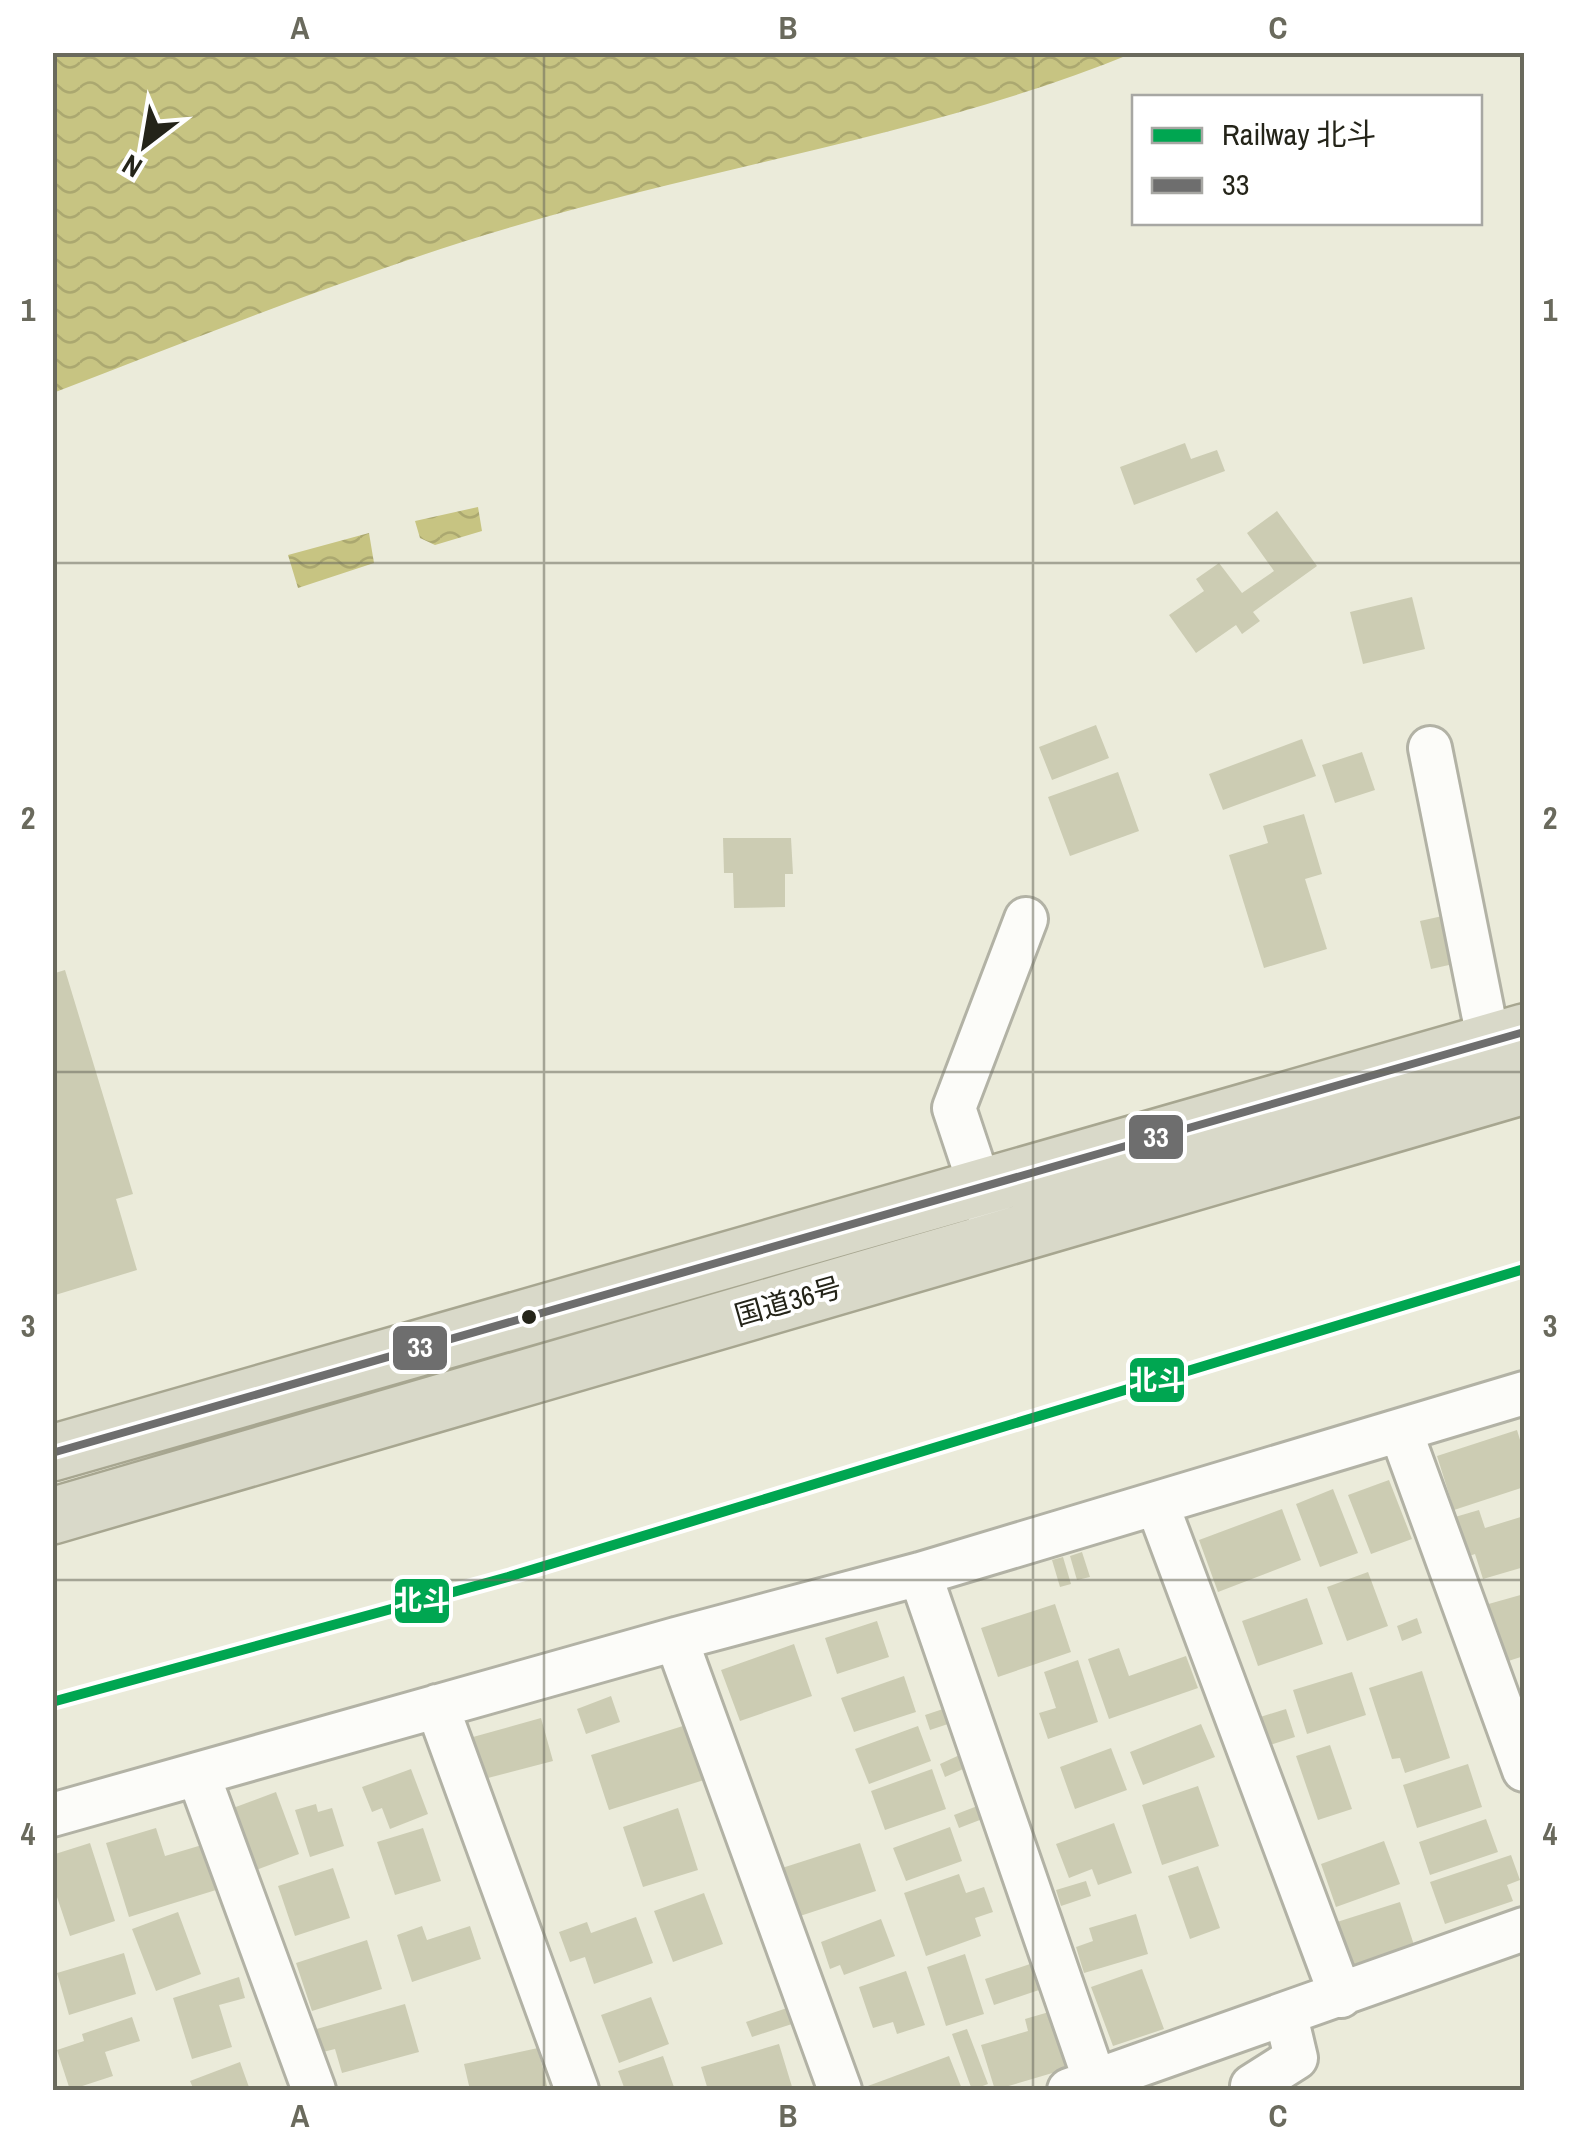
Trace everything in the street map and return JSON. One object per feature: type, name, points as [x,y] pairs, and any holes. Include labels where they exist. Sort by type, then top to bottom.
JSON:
[{"type":"highway","name":"国道36号","points":[[52,1453],[1507,1037]]},
{"type":"highway","name":"国道36号","points":[[52,1516],[1524,1086]]},
{"type":"street","points":[[1430,748],[1507,1037]]},
{"type":"street","points":[[1000,1240],[954,1108],[1026,919]]},
{"type":"street","points":[[52,1815],[920,1574],[1524,1393]]},
{"type":"street","points":[[1401,1432],[1524,1770]]},
{"type":"street","points":[[1157,1504],[1342,1996]]},
{"type":"street","points":[[920,1574],[1082,2086],[1524,1930]]},
{"type":"street","points":[[676,1639],[840,2090]]},
{"type":"street","points":[[436,1706],[577,2090]]},
{"type":"street","points":[[198,1774],[314,2090]]},
{"type":"street","points":[[1255,2090],[1252,2086],[1296,2058],[1286,2016]]},
{"type":"water","points":[[53,52],[1133,53],[982,106],[592,204],[456,244],[282,305],[53,393]]},
{"type":"water","points":[[478,507],[482,531],[435,545],[420,538],[415,521]]},
{"type":"water","points":[[369,533],[374,563],[298,588],[288,555]]},
{"type":"building","points":[[1185,443],[1191,459],[1217,450],[1225,471],[1134,505],[1120,467]]},
{"type":"building","points":[[1277,511],[1317,566],[1253,612],[1260,621],[1242,634],[1236,625],[1196,653],[1169,615],[1204,591],[1196,579],[1219,563],[1242,593],[1274,571],[1247,533]]},
{"type":"building","points":[[1412,597],[1425,649],[1363,664],[1350,612]]},
{"type":"building","points":[[1096,725],[1109,758],[1052,780],[1039,747]]},
{"type":"building","points":[[1302,739],[1316,776],[1223,810],[1209,774]]},
{"type":"building","points":[[1362,752],[1375,790],[1335,803],[1322,765]]},
{"type":"building","points":[[1118,772],[1139,831],[1070,856],[1048,797]]},
{"type":"building","points":[[1304,814],[1322,874],[1305,879],[1327,949],[1264,968],[1229,855],[1268,843],[1263,826]]},
{"type":"building","points":[[723,838],[791,838],[793,874],[785,874],[785,907],[734,908],[733,873],[724,873]]},
{"type":"building","points":[[1447,915],[1458,963],[1431,969],[1420,921]]},
{"type":"building","points":[[65,970],[133,1194],[116,1199],[137,1270],[52,1296],[52,974]]},
{"type":"building","points":[[1517,1430],[1524,1453],[1524,1487],[1454,1510],[1437,1456]]},
{"type":"building","points":[[1389,1480],[1412,1539],[1371,1554],[1348,1495]]},
{"type":"building","points":[[1333,1489],[1358,1553],[1320,1567],[1296,1504]]},
{"type":"building","points":[[1282,1509],[1301,1560],[1218,1592],[1199,1540]]},
{"type":"building","points":[[1479,1510],[1485,1528],[1524,1516],[1524,1567],[1483,1579],[1475,1554],[1466,1557],[1455,1517]]},
{"type":"building","points":[[1082,1552],[1090,1577],[1077,1580],[1070,1556]]},
{"type":"building","points":[[1063,1557],[1071,1584],[1060,1587],[1052,1560]]},
{"type":"building","points":[[1368,1572],[1388,1626],[1347,1641],[1327,1587]]},
{"type":"building","points":[[1524,1594],[1524,1656],[1502,1663],[1485,1605]]},
{"type":"building","points":[[1307,1598],[1323,1644],[1258,1666],[1242,1621]]},
{"type":"building","points":[[1055,1604],[1071,1652],[998,1677],[981,1628]]},
{"type":"building","points":[[1417,1618],[1422,1633],[1402,1641],[1397,1626]]},
{"type":"building","points":[[877,1621],[889,1657],[837,1674],[825,1638]]},
{"type":"building","points":[[794,1644],[812,1696],[740,1721],[721,1670]]},
{"type":"building","points":[[1119,1648],[1129,1676],[1186,1656],[1198,1688],[1109,1719],[1088,1659]]},
{"type":"building","points":[[1078,1660],[1098,1722],[1048,1739],[1039,1713],[1056,1708],[1044,1672]]},
{"type":"building","points":[[1422,1671],[1450,1758],[1405,1773],[1400,1758],[1392,1759],[1369,1688]]},
{"type":"building","points":[[1352,1672],[1366,1715],[1307,1734],[1293,1690]]},
{"type":"building","points":[[904,1676],[916,1712],[854,1732],[841,1698]]},
{"type":"building","points":[[611,1696],[620,1722],[586,1734],[577,1709]]},
{"type":"building","points":[[952,1706],[957,1721],[930,1730],[925,1715]]},
{"type":"building","points":[[1286,1709],[1295,1737],[1267,1746],[1257,1718]]},
{"type":"building","points":[[541,1718],[553,1761],[484,1779],[473,1737]]},
{"type":"building","points":[[1201,1724],[1215,1757],[1143,1785],[1130,1752]]},
{"type":"building","points":[[686,1725],[704,1780],[609,1810],[591,1755]]},
{"type":"building","points":[[918,1726],[931,1761],[869,1784],[855,1749]]},
{"type":"building","points":[[1330,1745],[1352,1809],[1318,1820],[1296,1756]]},
{"type":"building","points":[[1111,1748],[1127,1790],[1075,1809],[1060,1767]]},
{"type":"building","points":[[964,1753],[970,1766],[945,1777],[940,1764]]},
{"type":"building","points":[[1468,1764],[1482,1807],[1417,1828],[1403,1785]]},
{"type":"building","points":[[411,1769],[428,1814],[390,1829],[382,1808],[372,1812],[362,1787]]},
{"type":"building","points":[[932,1769],[946,1809],[885,1830],[871,1791]]},
{"type":"building","points":[[1198,1786],[1219,1846],[1162,1865],[1142,1805]]},
{"type":"building","points":[[276,1792],[299,1854],[256,1870],[233,1808]]},
{"type":"building","points":[[316,1804],[318,1812],[332,1808],[344,1846],[310,1857],[295,1810]]},
{"type":"building","points":[[980,1805],[985,1818],[959,1828],[954,1815]]},
{"type":"building","points":[[678,1808],[698,1870],[643,1887],[623,1827]]},
{"type":"building","points":[[1486,1819],[1498,1852],[1430,1875],[1419,1842]]},
{"type":"building","points":[[1114,1823],[1132,1873],[1098,1885],[1092,1869],[1069,1878],[1056,1844]]},
{"type":"building","points":[[950,1827],[962,1861],[906,1881],[893,1848]]},
{"type":"building","points":[[156,1828],[165,1856],[202,1845],[216,1890],[129,1917],[106,1843]]},
{"type":"building","points":[[423,1828],[441,1881],[395,1895],[377,1842]]},
{"type":"building","points":[[1384,1841],[1400,1884],[1336,1907],[1321,1864]]},
{"type":"building","points":[[90,1843],[115,1921],[70,1936],[52,1882],[52,1855]]},
{"type":"building","points":[[860,1843],[876,1891],[797,1917],[782,1868]]},
{"type":"building","points":[[1511,1855],[1520,1880],[1507,1885],[1513,1901],[1445,1924],[1430,1882]]},
{"type":"building","points":[[1198,1866],[1220,1928],[1190,1939],[1168,1876]]},
{"type":"building","points":[[333,1868],[350,1918],[295,1936],[278,1886]]},
{"type":"building","points":[[959,1874],[966,1893],[984,1887],[993,1912],[975,1918],[981,1936],[926,1956],[904,1893]]},
{"type":"building","points":[[1086,1881],[1091,1896],[1061,1906],[1056,1890]]},
{"type":"building","points":[[704,1893],[723,1944],[673,1962],[654,1911]]},
{"type":"building","points":[[1400,1902],[1414,1945],[1351,1965],[1337,1922]]},
{"type":"building","points":[[178,1912],[201,1974],[156,1991],[132,1929]]},
{"type":"building","points":[[1136,1914],[1148,1954],[1084,1973],[1076,1947],[1093,1941],[1089,1928]]},
{"type":"building","points":[[636,1917],[653,1963],[594,1984],[585,1957],[570,1962],[559,1932],[587,1922],[591,1933]]},
{"type":"building","points":[[881,1919],[895,1956],[844,1975],[840,1965],[830,1969],[821,1942]]},
{"type":"building","points":[[422,1926],[427,1940],[470,1926],[481,1959],[412,1982],[397,1935]]},
{"type":"building","points":[[367,1940],[382,1989],[312,2011],[296,1963]]},
{"type":"building","points":[[124,1953],[136,1994],[69,2015],[57,1973]]},
{"type":"building","points":[[965,1954],[984,2014],[946,2026],[927,1967]]},
{"type":"building","points":[[1036,1962],[1045,1988],[994,2005],[985,1979]]},
{"type":"building","points":[[1142,1969],[1164,2029],[1113,2046],[1091,1987]]},
{"type":"building","points":[[906,1971],[925,2025],[897,2034],[893,2022],[873,2028],[859,1987]]},
{"type":"building","points":[[239,1977],[245,1998],[219,2005],[232,2047],[192,2059],[173,1998]]},
{"type":"building","points":[[651,1997],[669,2044],[619,2063],[601,2015]]},
{"type":"building","points":[[405,2004],[419,2052],[342,2073],[335,2049],[319,2053],[313,2030]]},
{"type":"building","points":[[787,2008],[792,2024],[752,2037],[746,2022]]},
{"type":"building","points":[[1049,2012],[1066,2069],[995,2090],[981,2045],[1028,2031],[1025,2019]]},
{"type":"building","points":[[132,2017],[140,2041],[105,2052],[113,2076],[70,2090],[57,2050],[84,2041],[82,2034]]},
{"type":"building","points":[[967,2029],[988,2084],[972,2090],[952,2034]]},
{"type":"building","points":[[779,2044],[793,2090],[708,2090],[701,2067]]},
{"type":"building","points":[[538,2048],[548,2090],[470,2090],[464,2064]]},
{"type":"building","points":[[663,2056],[675,2090],[625,2090],[618,2071]]},
{"type":"building","points":[[949,2056],[962,2089],[857,2090]]},
{"type":"building","points":[[240,2062],[250,2090],[194,2090],[190,2081]]},
{"type":"rail line","name":"北斗","points":[[52,1702],[508,1577],[1524,1269]]},
{"type":"transit line","name":"33","points":[[52,1453],[1524,1032]]}]
